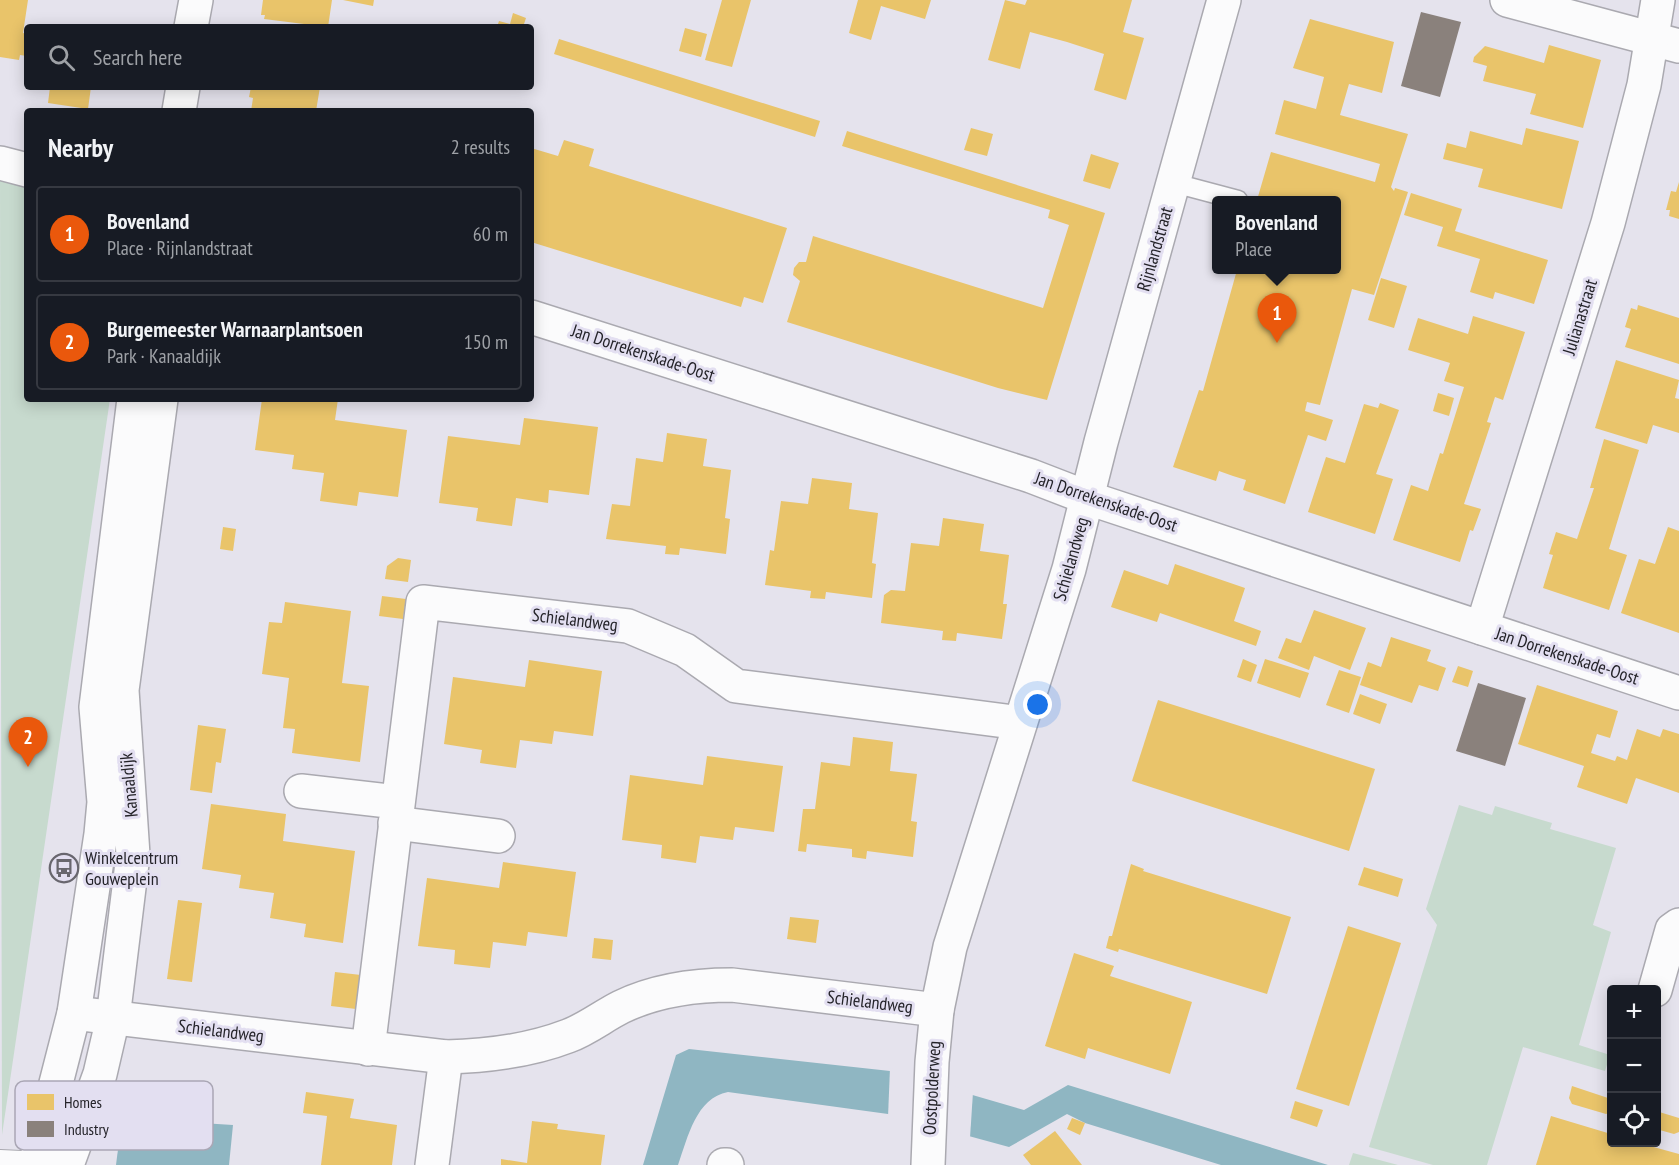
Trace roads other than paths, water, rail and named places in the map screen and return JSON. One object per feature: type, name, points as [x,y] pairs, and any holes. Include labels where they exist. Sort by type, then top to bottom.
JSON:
[{"type":"street","points":[[192,24],[196,0]]},
{"type":"street","name":"Rijnlandstraat","points":[[1088,498],[1101,442],[1224,0]]},
{"type":"street","points":[[1507,0],[1665,42]]},
{"type":"street","name":"Julianastraat","points":[[1482,628],[1594,271],[1644,85],[1665,42],[1659,0]]},
{"type":"street","points":[[180,108],[182,90]]},
{"type":"street","points":[[0,163],[24,169]]},
{"type":"street","name":"Jan Dorrekenskade-Oost","points":[[534,318],[1031,476],[1088,498],[1679,693]]},
{"type":"street","name":"Kanaaldijk","points":[[61,1081],[74,1012],[101,834],[104,802],[96,707],[134,402]]},
{"type":"street","name":"Kanaaldijk","points":[[96,1081],[100,1074],[112,1018],[133,855],[122,690],[161,402]]},
{"type":"street","name":"Schielandweg","points":[[74,1012],[446,1057],[496,1054],[530,1048],[569,1036],[621,1007],[647,997],[700,985],[732,985],[937,1010],[950,947],[1088,498]]},
{"type":"street","name":"Schielandweg","points":[[368,1049],[423,602],[628,626],[685,650],[736,686],[1020,723]]},
{"type":"street","points":[[301,791],[498,836]]},
{"type":"street","points":[[1656,985],[1672,930],[1679,925]]},
{"type":"street","name":"Oostpolderweg","points":[[928,1150],[937,1010]]},
{"type":"street","points":[[432,1165],[446,1057]]},
{"type":"street","name":"Kanaaldijk","points":[[45,1165],[48,1150]]},
{"type":"street","name":"Kanaaldijk","points":[[45,1165],[54,1150]]},
{"type":"street","points":[[0,1162],[45,1165]]},
{"type":"lane","points":[[1174,183],[1220,196]]},
{"type":"water","points":[[689,1049],[890,1071],[1024,1110],[1068,1085],[1328,1165],[1221,1165],[1085,1123],[1067,1114],[1009,1147],[888,1114],[728,1092],[708,1102],[701,1110],[690,1131],[678,1165],[643,1165],[676,1055]]},
{"type":"water","points":[[213,1124],[233,1125],[229,1165],[116,1165],[118,1150],[213,1150]]},
{"type":"place","name":"Bovenland","points":[[1277,343]]},
{"type":"place","name":"Burgemeester Warnaarplantsoen","points":[[28,767]]},
{"type":"place","name":"Winkelcentrum Gouweplein","points":[[64,868]]}]
